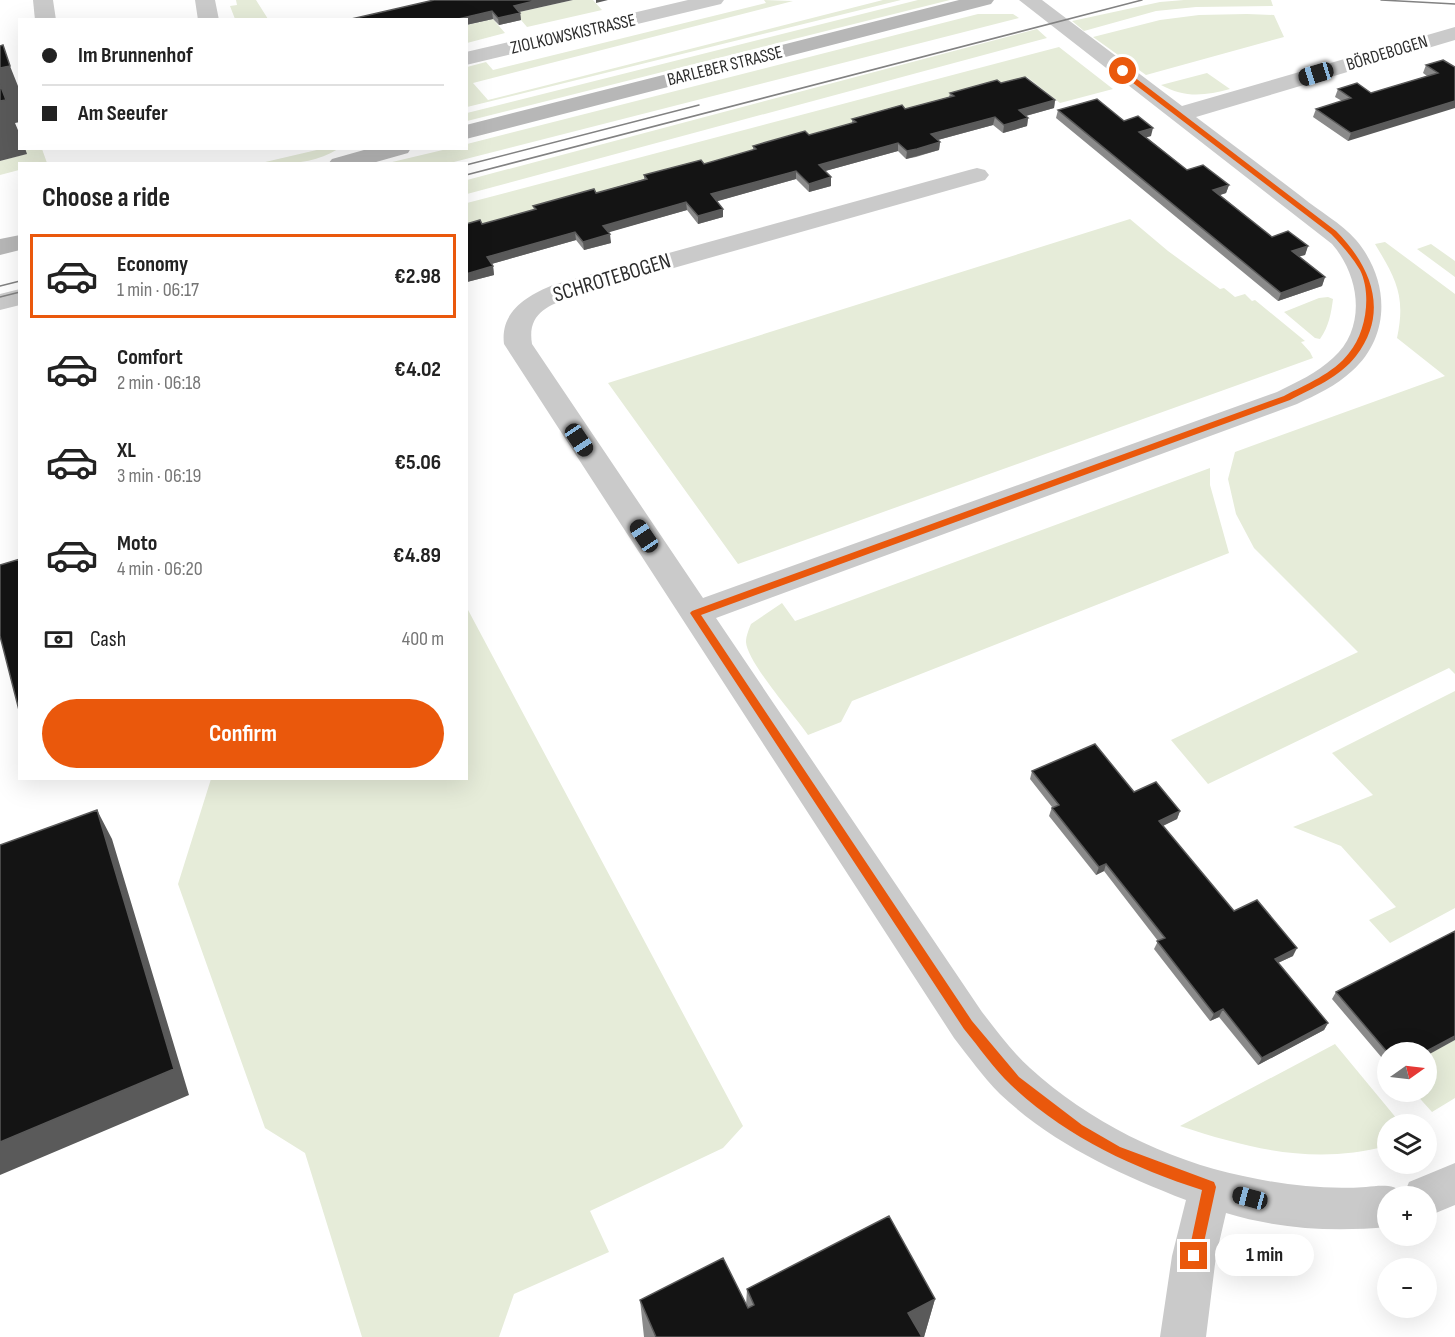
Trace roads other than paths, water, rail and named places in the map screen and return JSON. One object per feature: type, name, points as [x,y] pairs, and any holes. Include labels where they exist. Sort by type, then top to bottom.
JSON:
[{"type":"street","points":[[43,0],[46,18]]},
{"type":"street","points":[[206,0],[209,18]]},
{"type":"street","name":"ZIOLKOWSKISTRASSE","points":[[468,59],[714,0]]},
{"type":"street","name":"BARLEBER STRASSE","points":[[468,131],[984,0]]},
{"type":"street","points":[[695,613],[1287,398],[1326,377],[1348,359],[1365,335],[1369,309],[1367,279],[1353,253],[1334,233],[1029,0]]},
{"type":"street","name":"BÖRDEBOGEN","points":[[1180,114],[1455,33]]},
{"type":"street","points":[[347,162],[386,150]]},
{"type":"street","name":"SCHROTEBOGEN","points":[[977,175],[572,288],[541,301],[522,315],[516,334],[518,344],[528,363],[968,1025],[1015,1081],[1077,1130],[1116,1151],[1162,1171],[1250,1198],[1316,1210],[1339,1211],[1377,1207]]},
{"type":"street","points":[[0,247],[18,242]]},
{"type":"street","points":[[0,302],[18,298]]},
{"type":"street","points":[[1437,1192],[1455,1184]]},
{"type":"street","points":[[1183,1337],[1193,1265],[1210,1187]]},
{"type":"tram line","points":[[468,174],[1142,0]]},
{"type":"tram line","points":[[1381,0],[1455,4]]},
{"type":"tram line","points":[[468,164],[699,105]]},
{"type":"tram line","points":[[0,286],[18,282]]},
{"type":"tram line","points":[[0,297],[18,292]]}]
